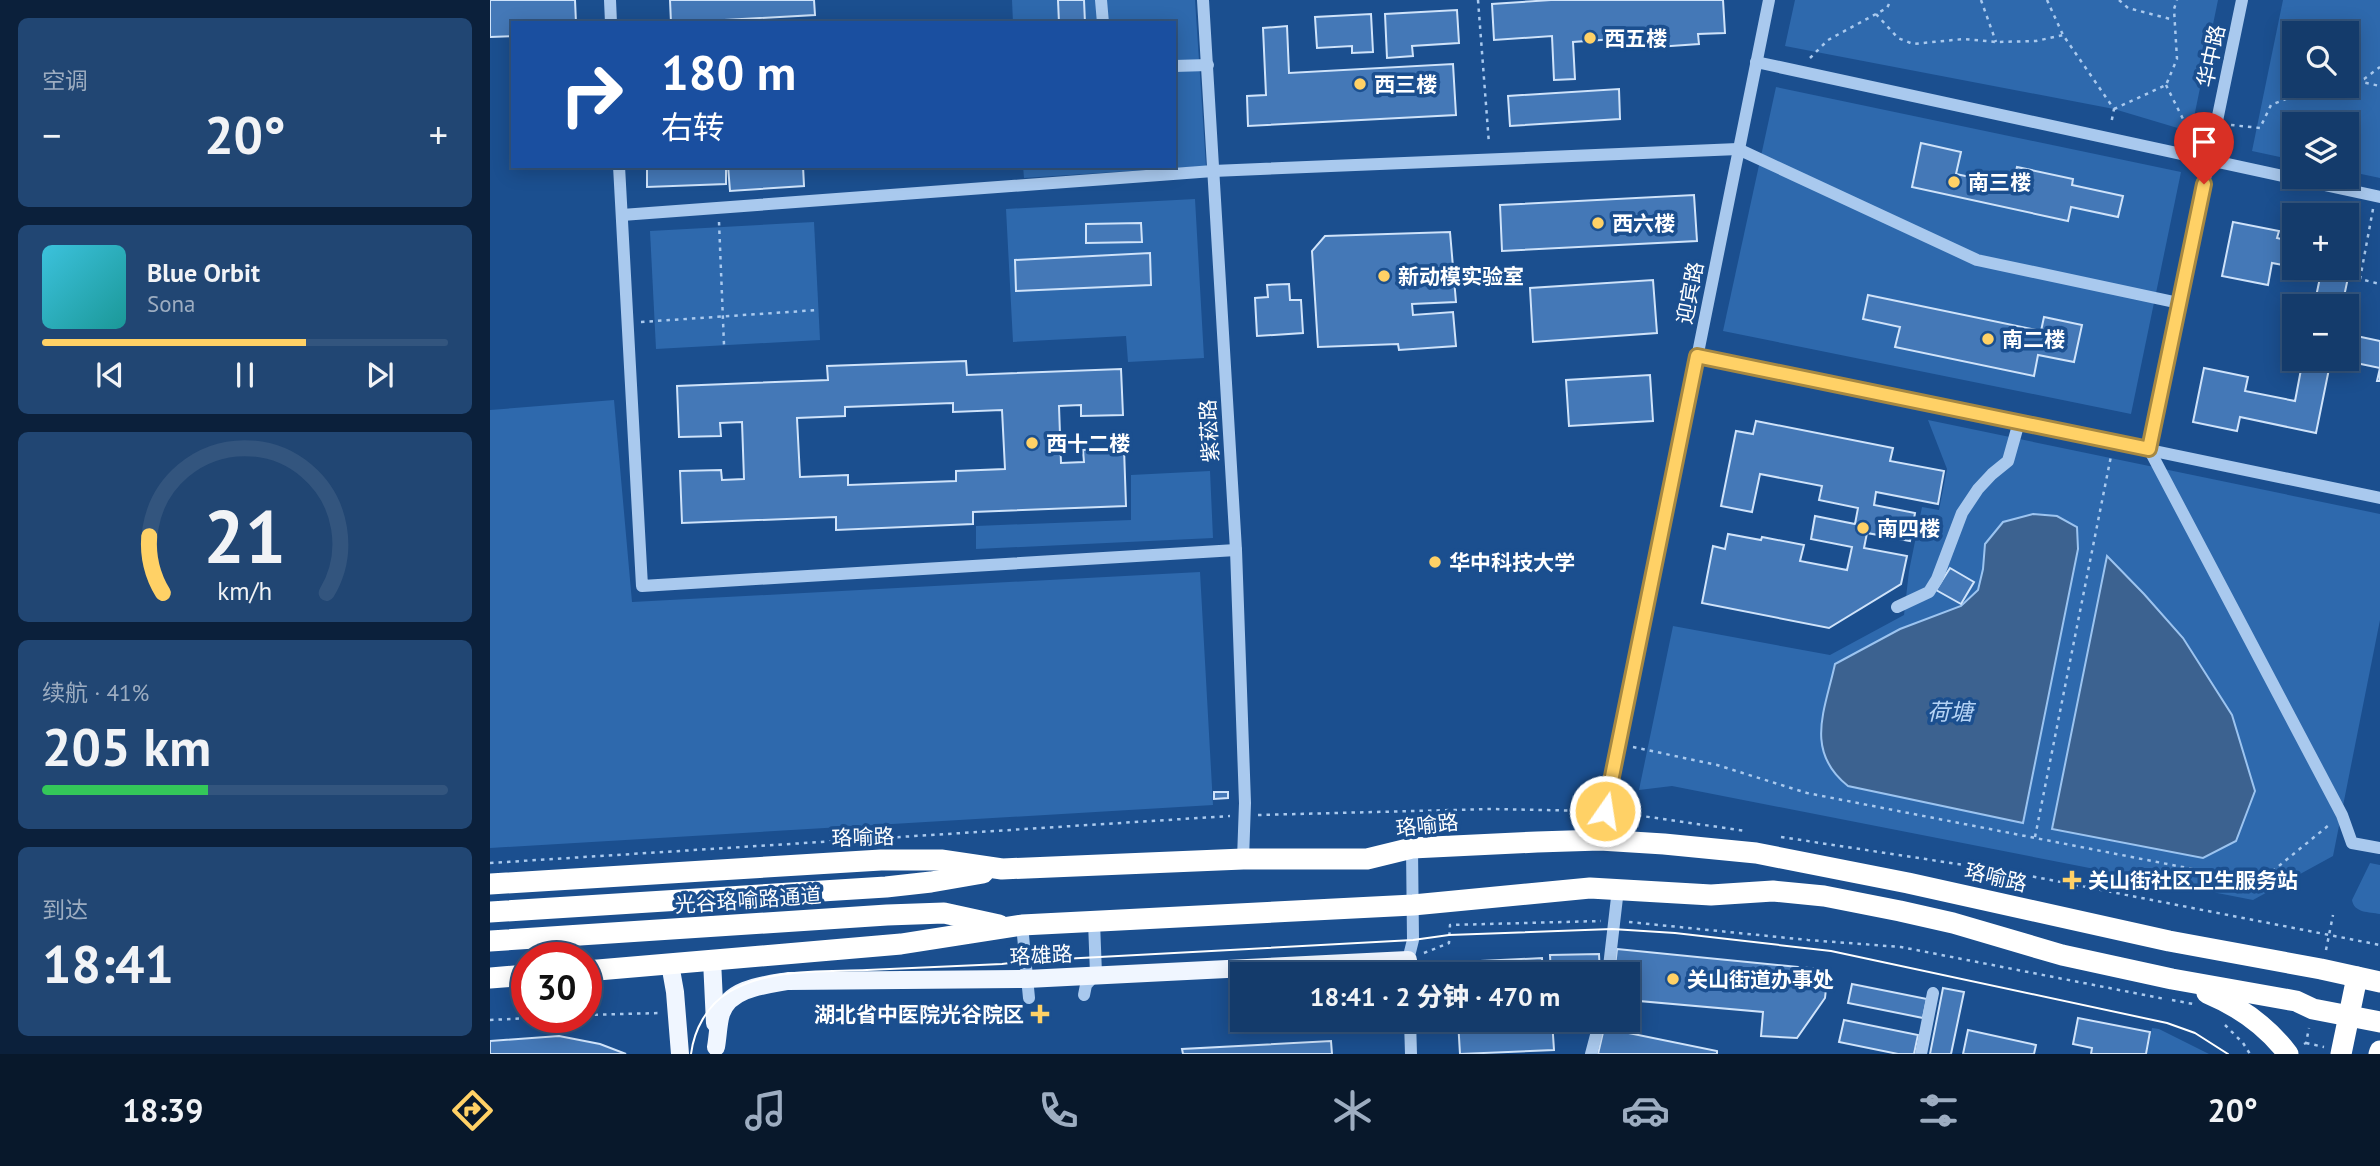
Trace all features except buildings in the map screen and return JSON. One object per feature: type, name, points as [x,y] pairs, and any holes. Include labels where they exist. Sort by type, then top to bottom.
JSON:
[{"type":"highway","name":"珞喻路","points":[[490,884],[881,860],[941,860],[1002,869],[1242,859],[1367,859],[1412,848],[1600,840],[1756,853],[1908,883],[2169,941],[2380,982]]},
{"type":"highway","name":"光谷珞喻路通道","points":[[490,912],[886,887],[1002,869]]},
{"type":"highway","points":[[602,970],[901,944],[1015,926],[1413,905],[1590,888],[1711,895],[1773,891],[1824,896],[1953,922],[2062,955],[2172,979],[2296,1001],[2313,1009],[2380,1022]]},
{"type":"highway","name":"光谷珞喻路通道","points":[[490,941],[944,913],[1015,926]]},
{"type":"highway","points":[[490,978],[511,976]]},
{"type":"highway","points":[[2341,1054],[2357,977]]},
{"type":"highway","points":[[2172,979],[2231,1003],[2255,1020],[2288,1054]]},
{"type":"main road","name":"珞雄路","points":[[712,960],[716,1050]]},
{"type":"main road","points":[[670,964],[680,1054]]},
{"type":"main road","name":"珞雄路","points":[[716,1050],[721,1013],[726,1005],[735,996],[760,985],[788,981],[1028,988],[1096,974],[1230,971]]},
{"type":"street","points":[[610,0],[611,21]]},
{"type":"street","points":[[1101,0],[1103,21]]},
{"type":"street","name":"紫菘路","points":[[1203,0],[1236,550],[1245,803],[1242,859]]},
{"type":"street","name":"迎宾路","points":[[1600,840],[1769,0]]},
{"type":"street","name":"华中路","points":[[2149,449],[2206,160],[2217,123],[2242,0]]},
{"type":"street","points":[[1756,62],[2378,196]]},
{"type":"street","points":[[1176,66],[1208,65]]},
{"type":"street","points":[[622,215],[1213,171],[1738,149],[1977,260],[2179,303]]},
{"type":"street","points":[[619,168],[642,586],[1236,550]]},
{"type":"street","points":[[1697,356],[2380,498]]},
{"type":"street","points":[[1897,607],[1929,592],[1937,579],[1962,513],[1978,489],[2008,461],[2019,422]]},
{"type":"street","points":[[2149,449],[2342,815],[2352,843],[2380,848]]},
{"type":"street","points":[[1409,962],[1413,940],[1412,848]]},
{"type":"street","points":[[1609,962],[1618,889]]},
{"type":"street","points":[[1084,995],[1086,985],[1096,974],[1094,922]]},
{"type":"street","points":[[1015,926],[1028,988]]},
{"type":"street","points":[[1921,1054],[1933,993]]},
{"type":"street","points":[[1410,1032],[1411,1054]]},
{"type":"street","points":[[1591,1054],[1597,1032]]},
{"type":"path","points":[[1478,0],[1490,158]]},
{"type":"path","points":[[1798,71],[1828,40],[1887,8],[1891,0]]},
{"type":"path","points":[[1982,0],[1996,43]]},
{"type":"path","points":[[2047,0],[2063,35],[2114,109]]},
{"type":"path","points":[[2119,0],[2128,8],[2154,13],[2175,21]]},
{"type":"path","points":[[2114,109],[2166,85],[2176,60],[2174,9],[2177,0]]},
{"type":"path","points":[[1875,14],[1898,38],[1913,44],[1964,38],[1996,43],[2036,41],[2063,35]]},
{"type":"path","points":[[2359,80],[2364,79],[2380,67]]},
{"type":"path","points":[[2359,81],[2380,86]]},
{"type":"path","points":[[2166,85],[2206,160]]},
{"type":"path","points":[[2217,123],[2260,128],[2271,105],[2288,98]]},
{"type":"path","points":[[2108,138],[2114,109]]},
{"type":"path","points":[[2378,196],[2360,279],[2380,284]]},
{"type":"path","points":[[718,208],[724,345]]},
{"type":"path","points":[[628,323],[818,310]]},
{"type":"path","points":[[2035,837],[2114,442]]},
{"type":"path","points":[[1619,744],[1717,765],[1807,793],[2223,875],[2269,874],[2342,815]]},
{"type":"path","points":[[1417,962],[1449,943],[1450,925],[1614,920],[1901,947],[2195,1004]]},
{"type":"path","points":[[602,1015],[677,1013]]},
{"type":"path","points":[[490,1020],[511,1019]]},
{"type":"path","points":[[2219,1019],[2250,1054]]},
{"type":"shaded area","points":[[1012,0],[1195,0],[1206,166],[1176,168],[1176,21],[1013,21]]},
{"type":"shaded area","points":[[1795,0],[2218,0],[2191,132],[2114,109],[1785,46]]},
{"type":"shaded area","points":[[2283,0],[2380,0],[2380,178],[2359,174],[2359,112],[2282,112],[2282,157],[2252,151]]},
{"type":"shaded area","points":[[1776,87],[2181,172],[2131,414],[1723,331]]},
{"type":"shaded area","points":[[1023,168],[1176,168],[1024,178]]},
{"type":"shaded area","points":[[1195,199],[1204,358],[1128,362],[1126,336],[1013,342],[1006,209]]},
{"type":"shaded area","points":[[814,222],[820,340],[656,349],[650,231]]},
{"type":"shaded area","points":[[614,400],[632,602],[1200,572],[1213,805],[490,848],[490,410]]},
{"type":"shaded area","points":[[1928,420],[2380,514],[2380,620],[2333,856],[2253,900],[1672,786],[1639,790],[1673,626],[1830,655],[1904,615],[1909,571],[1922,507],[1939,510],[1947,469]],"holes":[[[2033,514],[2057,516],[1848,786],[1835,664],[1900,629],[1961,606],[1978,590],[1985,544],[2003,522]]]},
{"type":"shaded area","points":[[1210,471],[1213,538],[976,549],[976,526],[1131,520],[1131,475]]},
{"type":"shaded area","points":[[2370,863],[2380,865],[2380,914],[2359,910],[2352,900]]},
{"type":"shaded area","points":[[2152,1028],[2159,1029],[2209,1054],[2147,1054]]},
{"type":"water","name":"荷塘","points":[[2033,514],[2057,516],[2077,527],[2078,549],[2023,823],[1848,786],[1834,773],[1822,744],[1823,714],[1835,664],[1900,629],[1961,606],[1978,590],[1985,544],[2003,522]]},
{"type":"water","points":[[2107,556],[2183,638],[2232,715],[2255,791],[2236,841],[2203,858],[2052,829]]},
{"type":"tram line","points":[[691,1054],[703,1019],[721,997],[745,984],[778,975],[1413,940],[1449,935],[1612,929],[1675,933],[1831,951],[2167,1023],[2195,1033],[2228,1054]]},
{"type":"place","name":"西五楼","points":[[1590,38]]},
{"type":"place","name":"西三楼","points":[[1360,84]]},
{"type":"place","name":"南三楼","points":[[1954,182]]},
{"type":"place","name":"西六楼","points":[[1598,223]]},
{"type":"place","name":"新动模实验室","points":[[1384,276]]},
{"type":"place","name":"南二楼","points":[[1988,339]]},
{"type":"place","name":"西十二楼","points":[[1032,443]]},
{"type":"place","name":"南四楼","points":[[1863,528]]},
{"type":"place","name":"华中科技大学","points":[[1435,562]]},
{"type":"place","name":"关山街社区卫生服务站","points":[[2072,880]]},
{"type":"place","name":"关山街道办事处","points":[[1673,979]]},
{"type":"place","name":"湖北省中医院光谷院区","points":[[1040,1014]]},
{"type":"route","points":[[1605,811],[1697,356],[2149,449],[2204,184]]}]
